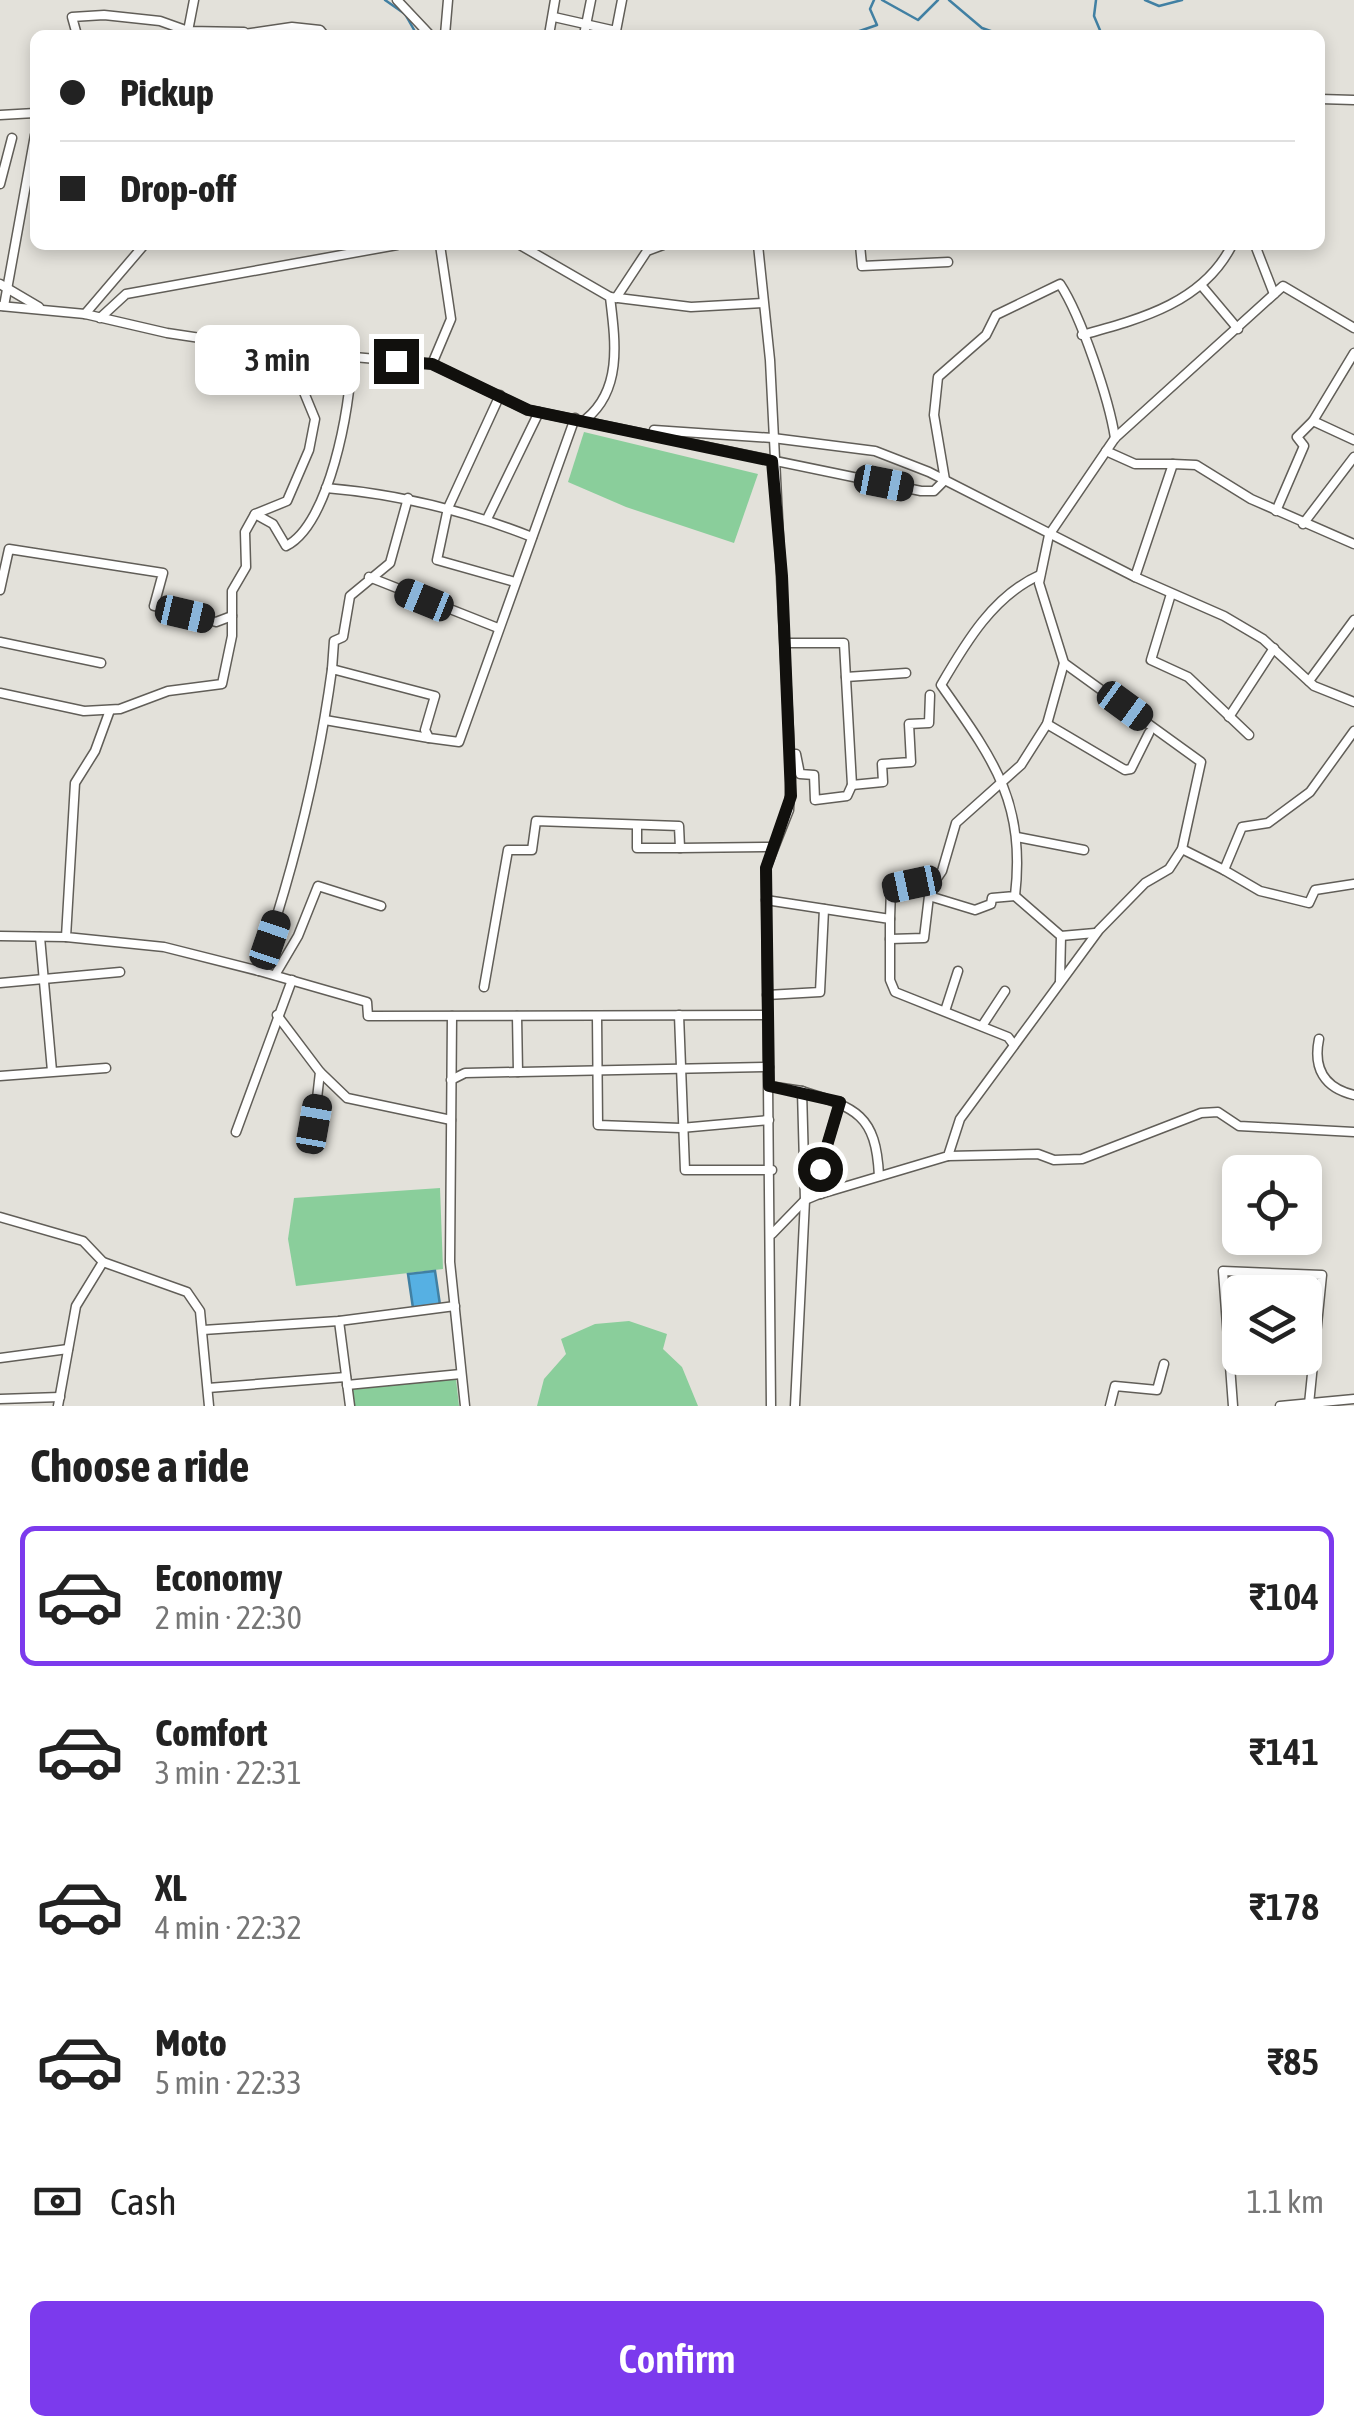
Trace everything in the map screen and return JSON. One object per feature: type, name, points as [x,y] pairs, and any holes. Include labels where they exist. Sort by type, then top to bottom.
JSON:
[{"type":"street","points":[[188,30],[194,0]]},
{"type":"street","points":[[397,0],[425,30]]},
{"type":"street","points":[[445,30],[448,0]]},
{"type":"street","points":[[550,30],[555,0]]},
{"type":"street","points":[[585,30],[591,0]]},
{"type":"street","points":[[554,17],[616,30],[622,0]]},
{"type":"street","points":[[76,30],[72,18],[104,16],[160,21],[185,30]]},
{"type":"street","points":[[268,30],[292,26],[320,30]]},
{"type":"street","points":[[1325,99],[1354,100]]},
{"type":"street","points":[[0,115],[30,114]]},
{"type":"street","points":[[0,184],[12,138]]},
{"type":"street","points":[[30,160],[2,306],[85,314],[287,352],[432,364],[539,412],[921,491],[934,491],[945,480]]},
{"type":"street","points":[[85,314],[140,250]]},
{"type":"street","points":[[100,318],[126,294],[369,250]]},
{"type":"street","points":[[432,364],[451,319],[441,250]]},
{"type":"street","points":[[534,250],[613,298],[691,307],[763,304]]},
{"type":"street","points":[[586,419],[610,390],[613,298],[649,250]]},
{"type":"street","points":[[758,250],[786,643],[791,796],[766,868],[772,1170],[770,1406]]},
{"type":"street","points":[[860,250],[862,266],[948,262]]},
{"type":"street","points":[[1082,335],[1154,315],[1201,285],[1222,266],[1230,250]]},
{"type":"street","points":[[1257,250],[1274,294]]},
{"type":"street","points":[[945,480],[934,415],[938,377],[986,335],[996,314],[1060,284],[1072,302],[1112,412],[1116,438]]},
{"type":"street","points":[[1201,285],[1238,329]]},
{"type":"street","points":[[5,286],[41,308]]},
{"type":"street","points":[[890,939],[924,938],[929,893],[942,871],[956,823],[1021,765],[1047,724],[1064,662],[1039,583],[1040,575],[1049,535],[1106,451],[1283,286],[1354,328]]},
{"type":"street","points":[[0,692],[84,711],[110,710],[168,691],[222,684],[232,590],[246,567],[245,532],[255,514],[287,501],[309,450],[315,419],[287,352]]},
{"type":"street","points":[[1276,511],[1304,446],[1297,437],[1313,421],[1354,353]]},
{"type":"street","points":[[255,514],[273,524],[286,546],[301,539],[326,488],[351,402],[351,360],[293,365]]},
{"type":"street","points":[[500,395],[448,508],[436,560],[515,582]]},
{"type":"street","points":[[487,520],[539,412]]},
{"type":"street","points":[[326,720],[459,742],[575,418]]},
{"type":"street","points":[[1313,421],[1354,440]]},
{"type":"street","points":[[629,428],[773,438],[875,451],[945,480],[1134,577],[1224,616],[1274,648],[1309,681],[1354,702]]},
{"type":"street","points":[[1106,451],[1135,464],[1196,465],[1276,511],[1354,544]]},
{"type":"street","points":[[1304,524],[1354,457]]},
{"type":"street","points":[[1134,577],[1173,464]]},
{"type":"street","points":[[326,488],[408,498],[532,537]]},
{"type":"street","points":[[260,970],[290,880],[319,769],[334,641],[342,637],[350,596],[390,563],[408,498]]},
{"type":"street","points":[[0,588],[9,549],[163,574],[154,606],[216,622],[232,616]]},
{"type":"street","points":[[1016,896],[1017,837],[1004,781],[990,753],[942,685],[974,628],[1010,600],[1017,586],[1040,575]]},
{"type":"street","points":[[369,577],[498,628]]},
{"type":"street","points":[[1171,594],[1150,660],[1188,677],[1249,735]]},
{"type":"street","points":[[1309,681],[1354,620]]},
{"type":"street","points":[[0,642],[101,663]]},
{"type":"street","points":[[786,643],[844,643],[852,785],[846,796],[815,800],[814,775],[800,774],[796,754]]},
{"type":"street","points":[[1229,718],[1274,648]]},
{"type":"street","points":[[948,1156],[960,1119],[1098,932],[1145,883],[1169,869],[1182,849],[1201,762],[1064,662]]},
{"type":"street","points":[[332,669],[435,696],[425,730],[428,738]]},
{"type":"street","points":[[846,677],[906,672]]},
{"type":"street","points":[[852,785],[883,782],[882,764],[911,762],[909,724],[930,723],[930,694]]},
{"type":"street","points":[[66,937],[75,783],[95,751],[110,710]]},
{"type":"street","points":[[1047,724],[1125,770],[1131,769],[1150,733]]},
{"type":"street","points":[[1224,870],[1242,827],[1268,822],[1310,792],[1354,731]]},
{"type":"street","points":[[484,987],[508,850],[532,850],[536,821],[679,826],[680,848]]},
{"type":"street","points":[[637,825],[637,848],[774,847]]},
{"type":"street","points":[[1017,837],[1084,850]]},
{"type":"street","points":[[1182,849],[1260,890],[1309,903],[1316,890],[1354,884]]},
{"type":"street","points":[[1014,1045],[1008,1037],[896,992],[890,980],[891,888],[912,884],[974,910],[991,904],[992,898],[1016,896],[1061,936],[1085,937],[1098,932]]},
{"type":"street","points":[[275,975],[298,936],[318,886],[381,906]]},
{"type":"street","points":[[766,900],[890,919]]},
{"type":"street","points":[[766,995],[820,992],[824,909]]},
{"type":"street","points":[[0,936],[66,937],[164,948],[260,970],[367,1002],[368,1016],[768,1015]]},
{"type":"street","points":[[1060,983],[1061,936]]},
{"type":"street","points":[[40,937],[52,1071]]},
{"type":"street","points":[[945,1011],[958,971]]},
{"type":"street","points":[[0,983],[120,972]]},
{"type":"street","points":[[236,1132],[292,980]]},
{"type":"street","points":[[982,1026],[1006,991]]},
{"type":"street","points":[[277,1015],[320,1072],[347,1098],[451,1120]]},
{"type":"street","points":[[679,1015],[685,1170],[772,1170]]},
{"type":"street","points":[[452,1016],[450,1262],[464,1406]]},
{"type":"street","points":[[517,1016],[518,1072]]},
{"type":"street","points":[[597,1016],[598,1125],[681,1128],[769,1120]]},
{"type":"street","points":[[1319,1040],[1314,1062],[1324,1082],[1354,1095]]},
{"type":"street","points":[[451,1080],[465,1073],[769,1067]]},
{"type":"street","points":[[0,1076],[106,1068]]},
{"type":"street","points":[[314,1124],[320,1072]]},
{"type":"street","points":[[769,1086],[840,1102],[864,1117],[879,1176]]},
{"type":"street","points":[[795,1406],[805,1200],[802,1091]]},
{"type":"street","points":[[820,1194],[820,1169],[840,1102]]},
{"type":"street","points":[[772,1234],[805,1200],[948,1156],[1038,1154],[1054,1160],[1082,1159],[1201,1112],[1218,1112],[1239,1126],[1354,1132]]},
{"type":"street","points":[[0,1218],[82,1241],[104,1262],[187,1292],[200,1311],[210,1406]]},
{"type":"street","points":[[0,1400],[59,1401],[76,1306],[104,1262]]},
{"type":"street","points":[[1233,1406],[1224,1272],[1322,1275],[1308,1404]]},
{"type":"street","points":[[202,1330],[339,1321],[455,1306]]},
{"type":"street","points":[[339,1321],[350,1406]]},
{"type":"street","points":[[0,1358],[68,1349]]},
{"type":"street","points":[[1110,1406],[1114,1386],[1158,1390],[1164,1364]]},
{"type":"street","points":[[208,1388],[461,1374]]},
{"type":"street","points":[[1280,1406],[1354,1399]]},
{"type":"green space","points":[[584,432],[758,474],[734,543],[626,507],[568,482]]},
{"type":"green space","points":[[440,1188],[443,1269],[296,1286],[288,1239],[294,1198]]},
{"type":"green space","points":[[629,1321],[667,1334],[663,1349],[682,1367],[698,1406],[537,1406],[544,1379],[566,1354],[561,1339],[595,1324]]},
{"type":"green space","points":[[456,1379],[459,1406],[353,1406],[351,1389]]},
{"type":"water","points":[[435,1271],[440,1305],[413,1308],[408,1274]]},
{"type":"waterway","points":[[385,0],[405,14],[414,30]]},
{"type":"waterway","points":[[862,30],[877,25],[870,9],[874,0]]},
{"type":"waterway","points":[[882,0],[918,20],[938,0]]},
{"type":"waterway","points":[[949,0],[988,30]]},
{"type":"waterway","points":[[1096,0],[1094,16],[1100,30]]},
{"type":"waterway","points":[[1145,0],[1159,6],[1182,0]]},
{"type":"route","points":[[396,361],[432,364],[528,410],[586,419],[772,461],[782,576],[791,796],[766,868],[769,1086],[840,1102],[820,1169]]}]
